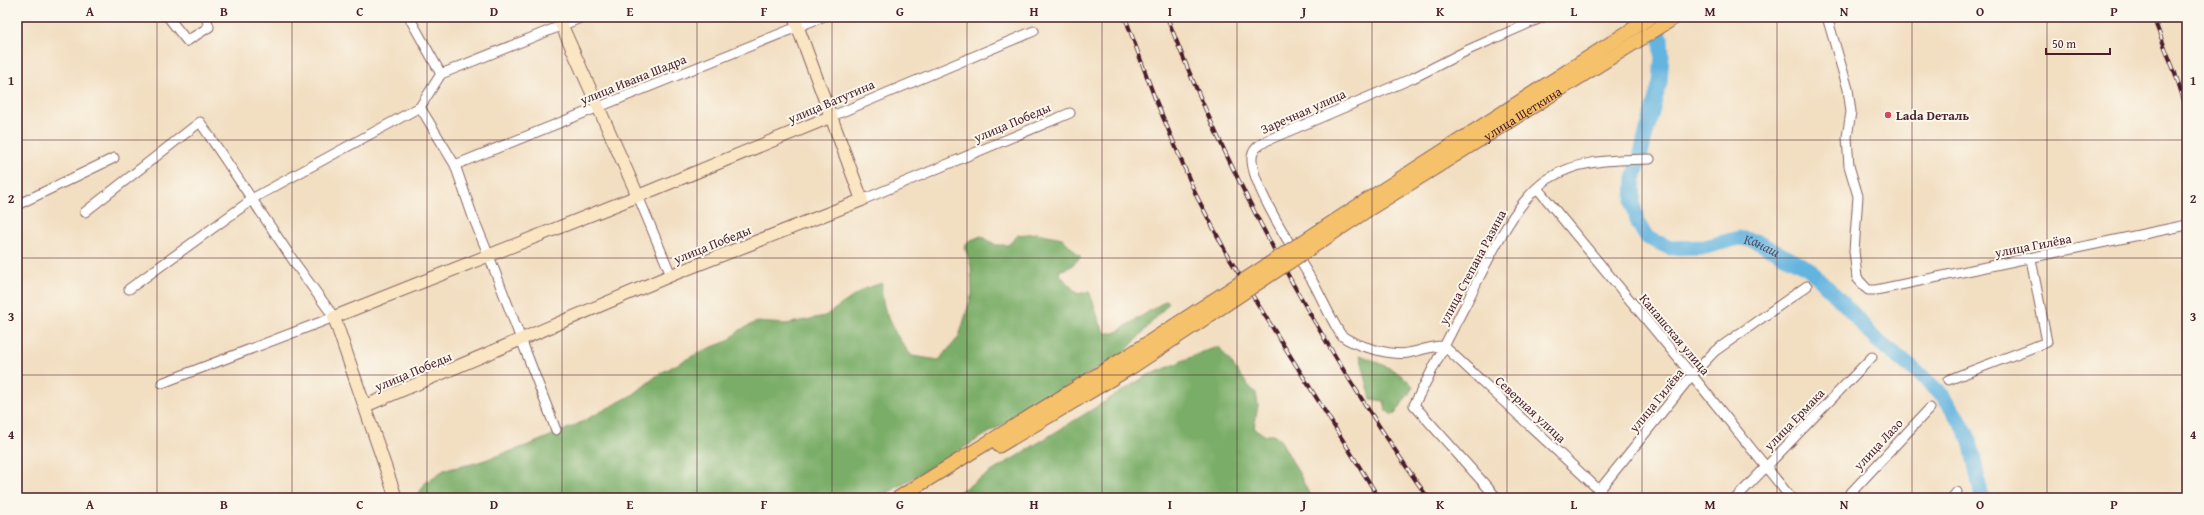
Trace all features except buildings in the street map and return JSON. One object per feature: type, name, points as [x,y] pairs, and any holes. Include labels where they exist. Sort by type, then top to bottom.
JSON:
[{"type":"main road","points":[[912,498],[1129,362],[1651,17]]},
{"type":"main road","name":"улица Щеткина","points":[[1365,206],[1626,49],[1676,17]]},
{"type":"main road","points":[[898,498],[1129,362]]},
{"type":"street","points":[[168,17],[187,41],[210,27],[206,17]]},
{"type":"street","points":[[409,17],[441,74]]},
{"type":"street","points":[[129,289],[252,199],[420,107],[441,74],[560,21],[583,17]]},
{"type":"street","name":"улица Ивана Шадра","points":[[454,165],[598,107],[796,22],[822,17]]},
{"type":"street","name":"Заречная улица","points":[[1444,346],[1436,345],[1394,355],[1350,342],[1341,335],[1270,209],[1254,174],[1252,153],[1257,146],[1268,140],[1413,78],[1468,50],[1543,17]]},
{"type":"street","name":"улица Гилёва","points":[[1827,17],[1848,89],[1851,112],[1847,138],[1849,166],[1858,196],[1854,251],[1857,278],[1868,290],[1884,288],[2187,225]]},
{"type":"street","points":[[560,21],[638,196],[671,275]]},
{"type":"street","points":[[796,22],[862,200]]},
{"type":"street","name":"улица Ватутина","points":[[334,317],[638,196],[1034,31]]},
{"type":"street","points":[[420,107],[454,165],[556,430]]},
{"type":"street","name":"улица Победы","points":[[366,406],[671,275],[862,200],[1070,113]]},
{"type":"street","points":[[85,212],[200,122],[297,266],[334,317],[366,406],[396,498]]},
{"type":"street","points":[[17,206],[114,158]]},
{"type":"street","name":"улица Степана Разина","points":[[1497,498],[1414,405],[1495,247],[1515,213],[1537,188],[1548,179],[1573,167],[1599,161],[1650,159]]},
{"type":"street","name":"Канашская улица","points":[[1537,188],[1692,375],[1791,498]]},
{"type":"street","points":[[1948,380],[2047,342],[2031,258]]},
{"type":"street","name":"улица Гилёва","points":[[1593,498],[1692,375],[1715,351],[1807,286]]},
{"type":"street","points":[[162,383],[334,317]]},
{"type":"street","name":"Северная улица","points":[[1444,346],[1600,490]]},
{"type":"street","name":"улица Ермака","points":[[1736,498],[1872,357]]},
{"type":"street","name":"улица Лазо","points":[[1846,498],[1930,408]]},
{"type":"green space","points":[[1037,233],[1062,238],[1081,257],[1070,267],[1059,271],[1064,280],[1078,294],[1089,291],[1105,333],[1115,333],[1167,300],[1169,303],[1125,352],[879,498],[416,498],[426,482],[444,470],[476,463],[529,445],[574,426],[634,394],[659,374],[702,351],[728,341],[740,330],[756,322],[786,324],[825,316],[864,289],[882,283],[883,303],[886,313],[900,340],[912,356],[939,360],[959,337],[972,294],[971,266],[965,247],[969,241],[981,236],[996,245],[1008,245],[1018,235]]},
{"type":"green space","points":[[1219,347],[1248,385],[1256,393],[1258,405],[1254,428],[1264,435],[1275,435],[1281,441],[1311,498],[949,498],[1148,375]]},
{"type":"green space","points":[[1360,355],[1397,372],[1413,387],[1395,414],[1392,415],[1386,410],[1384,401],[1371,399]]},
{"type":"waterway","name":"Канаш","points":[[1652,17],[1661,38],[1662,55],[1660,82],[1634,179],[1633,204],[1638,223],[1646,237],[1670,248],[1705,247],[1739,238],[1755,241],[1808,268],[1850,310],[1875,339],[1922,376],[1943,396],[1963,426],[1970,441],[1982,498]]},
{"type":"railway","points":[[1125,17],[1154,96],[1196,195],[1229,258],[1379,498]]},
{"type":"railway","points":[[1167,17],[1221,143],[1251,205],[1283,265],[1352,384],[1389,442],[1428,498]]},
{"type":"railway","points":[[2153,17],[2175,73],[2187,110]]},
{"type":"place","name":"Lada Dеталь","points":[[1888,115]]}]
